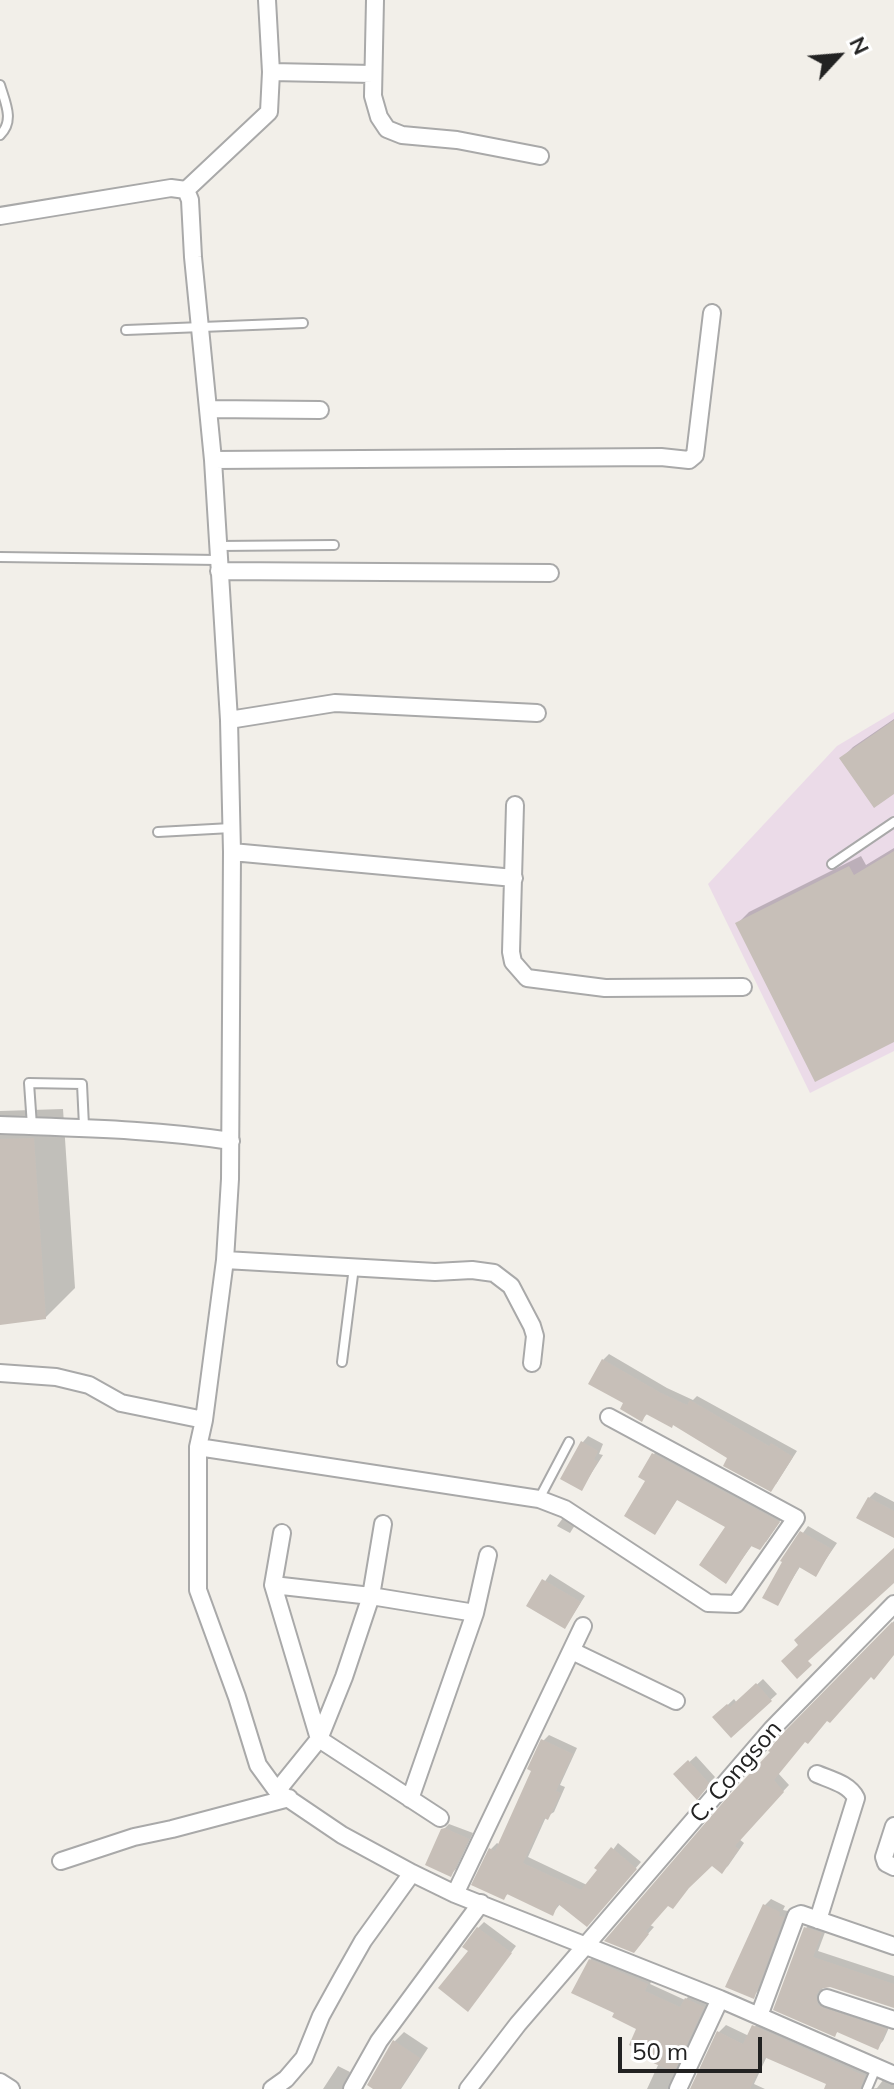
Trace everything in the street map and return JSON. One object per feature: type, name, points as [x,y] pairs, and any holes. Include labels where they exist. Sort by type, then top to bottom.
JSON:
[{"type":"street","points":[[186,190],[269,112],[271,72],[267,0]]},
{"type":"street","points":[[375,0],[373,96],[379,117],[387,129],[402,135],[457,140],[540,156]]},
{"type":"street","points":[[271,72],[373,74]]},
{"type":"street","points":[[0,216],[171,188],[186,190]]},
{"type":"street","points":[[186,190],[190,200],[213,460],[229,720],[232,852],[231,1141],[225,1260],[198,1447],[198,1590],[258,1765],[283,1794],[342,1835],[455,1894],[888,2069]]},
{"type":"street","points":[[213,460],[645,457],[689,460],[695,455],[712,313]]},
{"type":"street","points":[[208,409],[320,410]]},
{"type":"street","points":[[218,559],[550,573]]},
{"type":"street","points":[[229,720],[335,703],[537,713]]},
{"type":"street","points":[[515,805],[511,952],[513,962],[527,978],[605,988],[743,987]]},
{"type":"street","points":[[232,852],[514,878]]},
{"type":"street","points":[[0,1125],[84,1126],[231,1141]]},
{"type":"street","points":[[225,1260],[494,1273],[511,1286],[532,1326],[535,1336],[532,1363]]},
{"type":"street","points":[[0,1373],[56,1377],[89,1385],[121,1403],[204,1420]]},
{"type":"street","points":[[198,1447],[539,1499],[565,1509],[708,1603],[736,1604],[796,1518],[609,1417]]},
{"type":"street","points":[[61,1861],[283,1794],[319,1739],[344,1677],[371,1596],[383,1524]]},
{"type":"street","points":[[282,1533],[273,1585],[319,1739],[440,1818]]},
{"type":"street","points":[[410,1799],[475,1613],[488,1555]]},
{"type":"street","points":[[273,1585],[371,1596],[475,1613]]},
{"type":"street","name":"C. Congson","points":[[468,2089],[518,2024],[772,1729],[894,1604]]},
{"type":"street","points":[[455,1894],[583,1626]]},
{"type":"street","points":[[572,1651],[676,1701]]},
{"type":"street","points":[[817,1774],[844,1785],[853,1791],[856,1798],[818,1920]]},
{"type":"street","points":[[894,1826],[884,1857],[886,1863],[894,1867]]},
{"type":"street","points":[[295,2089],[298,2066],[342,1978],[363,1941],[412,1873]]},
{"type":"street","points":[[352,2089],[385,2032],[481,1903]]},
{"type":"street","points":[[759,2016],[793,1919],[801,1914],[894,1946]]},
{"type":"street","points":[[827,1998],[894,2020]]},
{"type":"street","points":[[678,2089],[720,1999]]},
{"type":"street","points":[[272,2089],[298,2066]]},
{"type":"street","points":[[0,2082],[11,2089]]},
{"type":"lane","points":[[0,85],[9,117],[7,129],[0,135]]},
{"type":"lane","points":[[126,330],[303,323]]},
{"type":"lane","points":[[0,557],[218,559],[334,545]]},
{"type":"lane","points":[[832,864],[894,822]]},
{"type":"lane","points":[[158,832],[231,828]]},
{"type":"lane","points":[[32,1126],[29,1083],[82,1084],[84,1126]]},
{"type":"lane","points":[[342,1362],[355,1267]]},
{"type":"lane","points":[[539,1499],[569,1442]]},
{"type":"lane","points":[[867,2089],[888,2069]]},
{"type":"shaded area","points":[[894,712],[894,1051],[810,1093],[708,884],[837,746]]},
{"type":"building","points":[[894,720],[894,794],[874,808],[839,758]]},
{"type":"building","points":[[894,851],[894,1042],[815,1082],[735,923],[849,866],[854,875]]},
{"type":"building","points":[[34,1138],[46,1319],[0,1325],[0,1139]]},
{"type":"building","points":[[602,1359],[661,1393],[687,1405],[690,1400],[793,1457],[771,1492],[723,1466],[727,1458],[673,1425],[672,1428],[646,1414],[642,1422],[620,1409],[623,1403],[588,1384]]},
{"type":"building","points":[[581,1441],[598,1451],[594,1460],[598,1461],[582,1491],[560,1479]]},
{"type":"building","points":[[652,1453],[780,1522],[760,1550],[751,1546],[726,1584],[699,1565],[725,1527],[677,1500],[655,1535],[624,1516],[645,1481],[638,1477]]},
{"type":"building","points":[[868,1497],[894,1511],[894,1538],[856,1518]]},
{"type":"building","points":[[800,1531],[832,1549],[816,1577],[799,1567],[778,1606],[762,1598],[780,1561]]},
{"type":"building","points":[[894,1548],[894,1583],[808,1661],[812,1665],[797,1679],[781,1661],[798,1645],[794,1640]]},
{"type":"building","points":[[542,1579],[581,1602],[565,1629],[526,1606]]},
{"type":"building","points":[[892,1622],[894,1655],[874,1680],[871,1677],[830,1723],[827,1721],[808,1744],[805,1742],[774,1780],[784,1792],[735,1846],[739,1849],[722,1874],[712,1866],[673,1909],[668,1906],[646,1931],[649,1934],[634,1953],[604,1941],[770,1752],[780,1736]]},
{"type":"building","points":[[756,1683],[772,1701],[731,1738],[712,1717],[727,1704],[730,1707]]},
{"type":"building","points":[[541,1739],[573,1754],[556,1791],[561,1793],[548,1820],[544,1818],[523,1863],[581,1890],[611,1847],[637,1869],[587,1927],[558,1904],[553,1916],[507,1894],[504,1900],[471,1885],[489,1848],[495,1851],[531,1771],[527,1769]]},
{"type":"building","points":[[688,1760],[710,1784],[697,1800],[673,1774]]},
{"type":"building","points":[[441,1829],[469,1839],[451,1877],[425,1865]]},
{"type":"building","points":[[763,1904],[784,1917],[754,1999],[725,1987]]},
{"type":"building","points":[[477,1927],[512,1953],[468,2012],[438,1988],[468,1951],[462,1947]]},
{"type":"building","points":[[804,1927],[822,1933],[813,1957],[894,1984],[894,2008],[830,1987],[820,1989],[816,1995],[818,2005],[824,2008],[887,2029],[878,2050],[837,2032],[835,2037],[773,2010]]},
{"type":"building","points":[[589,1959],[648,1984],[645,1991],[680,2007],[685,1998],[704,2007],[674,2072],[651,2062],[654,2057],[629,2045],[636,2029],[612,2017],[614,2013],[571,1993]]},
{"type":"building","points":[[752,2025],[865,2076],[860,2089],[824,2089],[826,2084],[764,2057],[750,2089],[690,2089],[717,2031],[743,2044]]},
{"type":"building","points":[[393,2040],[420,2058],[400,2089],[373,2089],[367,2085]]}]
